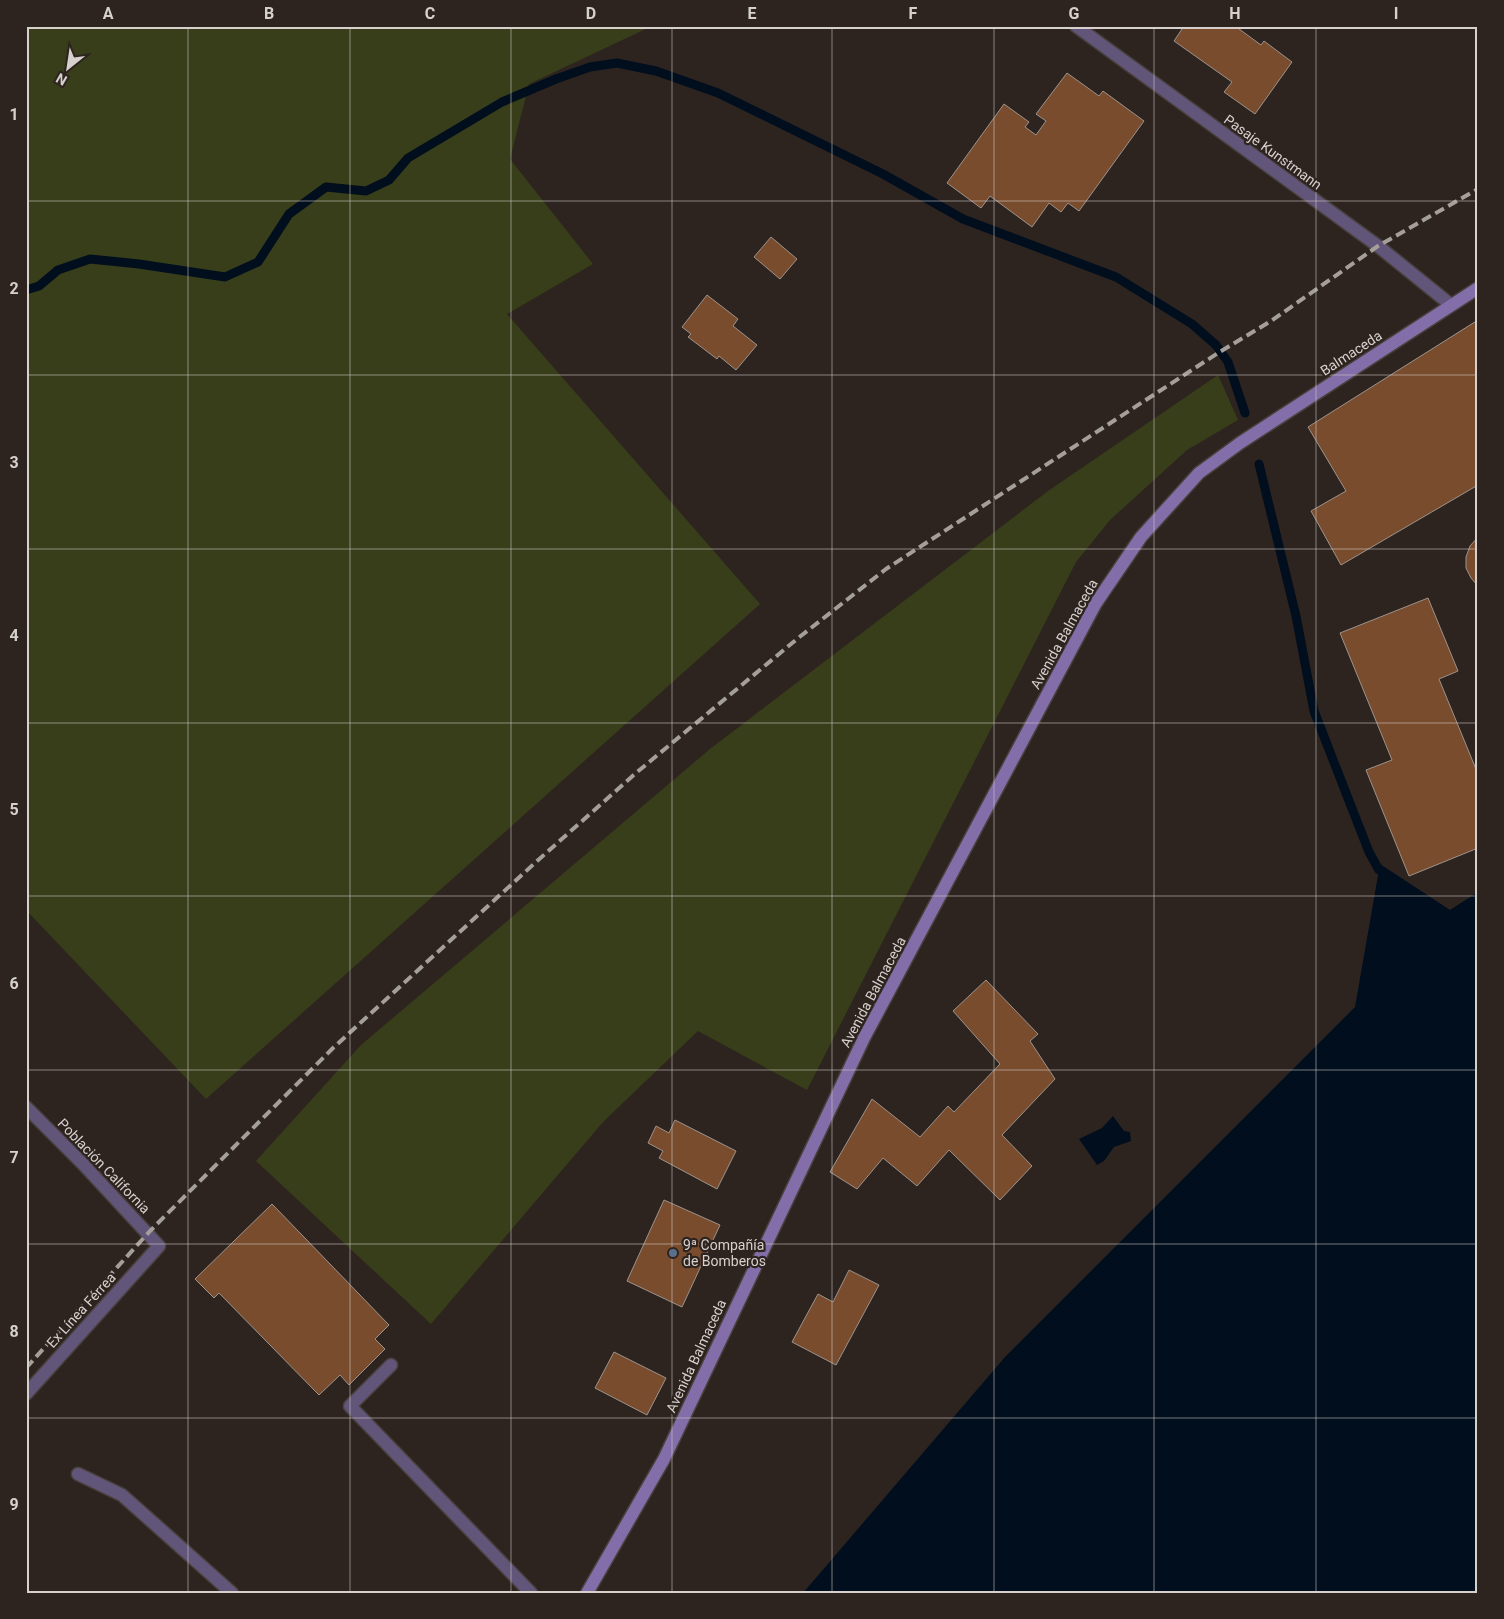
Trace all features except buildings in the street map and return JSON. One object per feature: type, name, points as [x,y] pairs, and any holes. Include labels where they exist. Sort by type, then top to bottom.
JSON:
[{"type":"main road","name":"Balmaceda","points":[[1240,443],[1478,288]]},
{"type":"main road","name":"Avenida Balmaceda","points":[[587,1593],[664,1459],[864,1038],[1096,603],[1141,537],[1198,473],[1240,443]]},
{"type":"street","name":"Pasaje Kunstmann","points":[[1076,26],[1378,246],[1451,305]]},
{"type":"street","name":"Población California","points":[[26,1107],[83,1164],[159,1246]]},
{"type":"street","name":"Ex Línea Férrea","points":[[26,1394],[159,1246]]},
{"type":"street","points":[[391,1365],[350,1406],[531,1593]]},
{"type":"street","points":[[78,1474],[122,1495],[232,1593]]},
{"type":"green space","points":[[26,26],[652,26],[529,84],[510,159],[593,264],[507,314],[760,604],[206,1099],[26,910]]},
{"type":"green space","points":[[1218,375],[1238,420],[1187,450],[1110,520],[1076,562],[807,1090],[698,1031],[603,1122],[431,1324],[256,1161],[361,1045],[710,749],[1048,491]]},
{"type":"water","points":[[1380,864],[1450,910],[1478,892],[1478,1593],[803,1593],[1005,1357],[1355,1007]]},
{"type":"water","points":[[1113,1116],[1124,1131],[1130,1132],[1131,1141],[1114,1147],[1104,1161],[1097,1165],[1079,1139],[1102,1128]]},
{"type":"waterway","points":[[26,290],[39,286],[58,270],[90,259],[139,264],[225,277],[258,262],[289,214],[326,187],[366,191],[389,180],[408,158],[502,102],[590,67],[617,63],[656,71],[718,93],[883,174],[963,219],[1116,277],[1192,324],[1216,345],[1228,362],[1245,413]]},
{"type":"waterway","points":[[1259,464],[1296,616],[1314,711],[1369,852],[1379,870]]},
{"type":"railway","points":[[26,1368],[150,1231],[333,1048],[636,773],[797,639],[886,569],[1218,353],[1271,321],[1378,246],[1478,189]]},
{"type":"place","name":"9ª Compañía de Bomberos","points":[[673,1253]]}]
